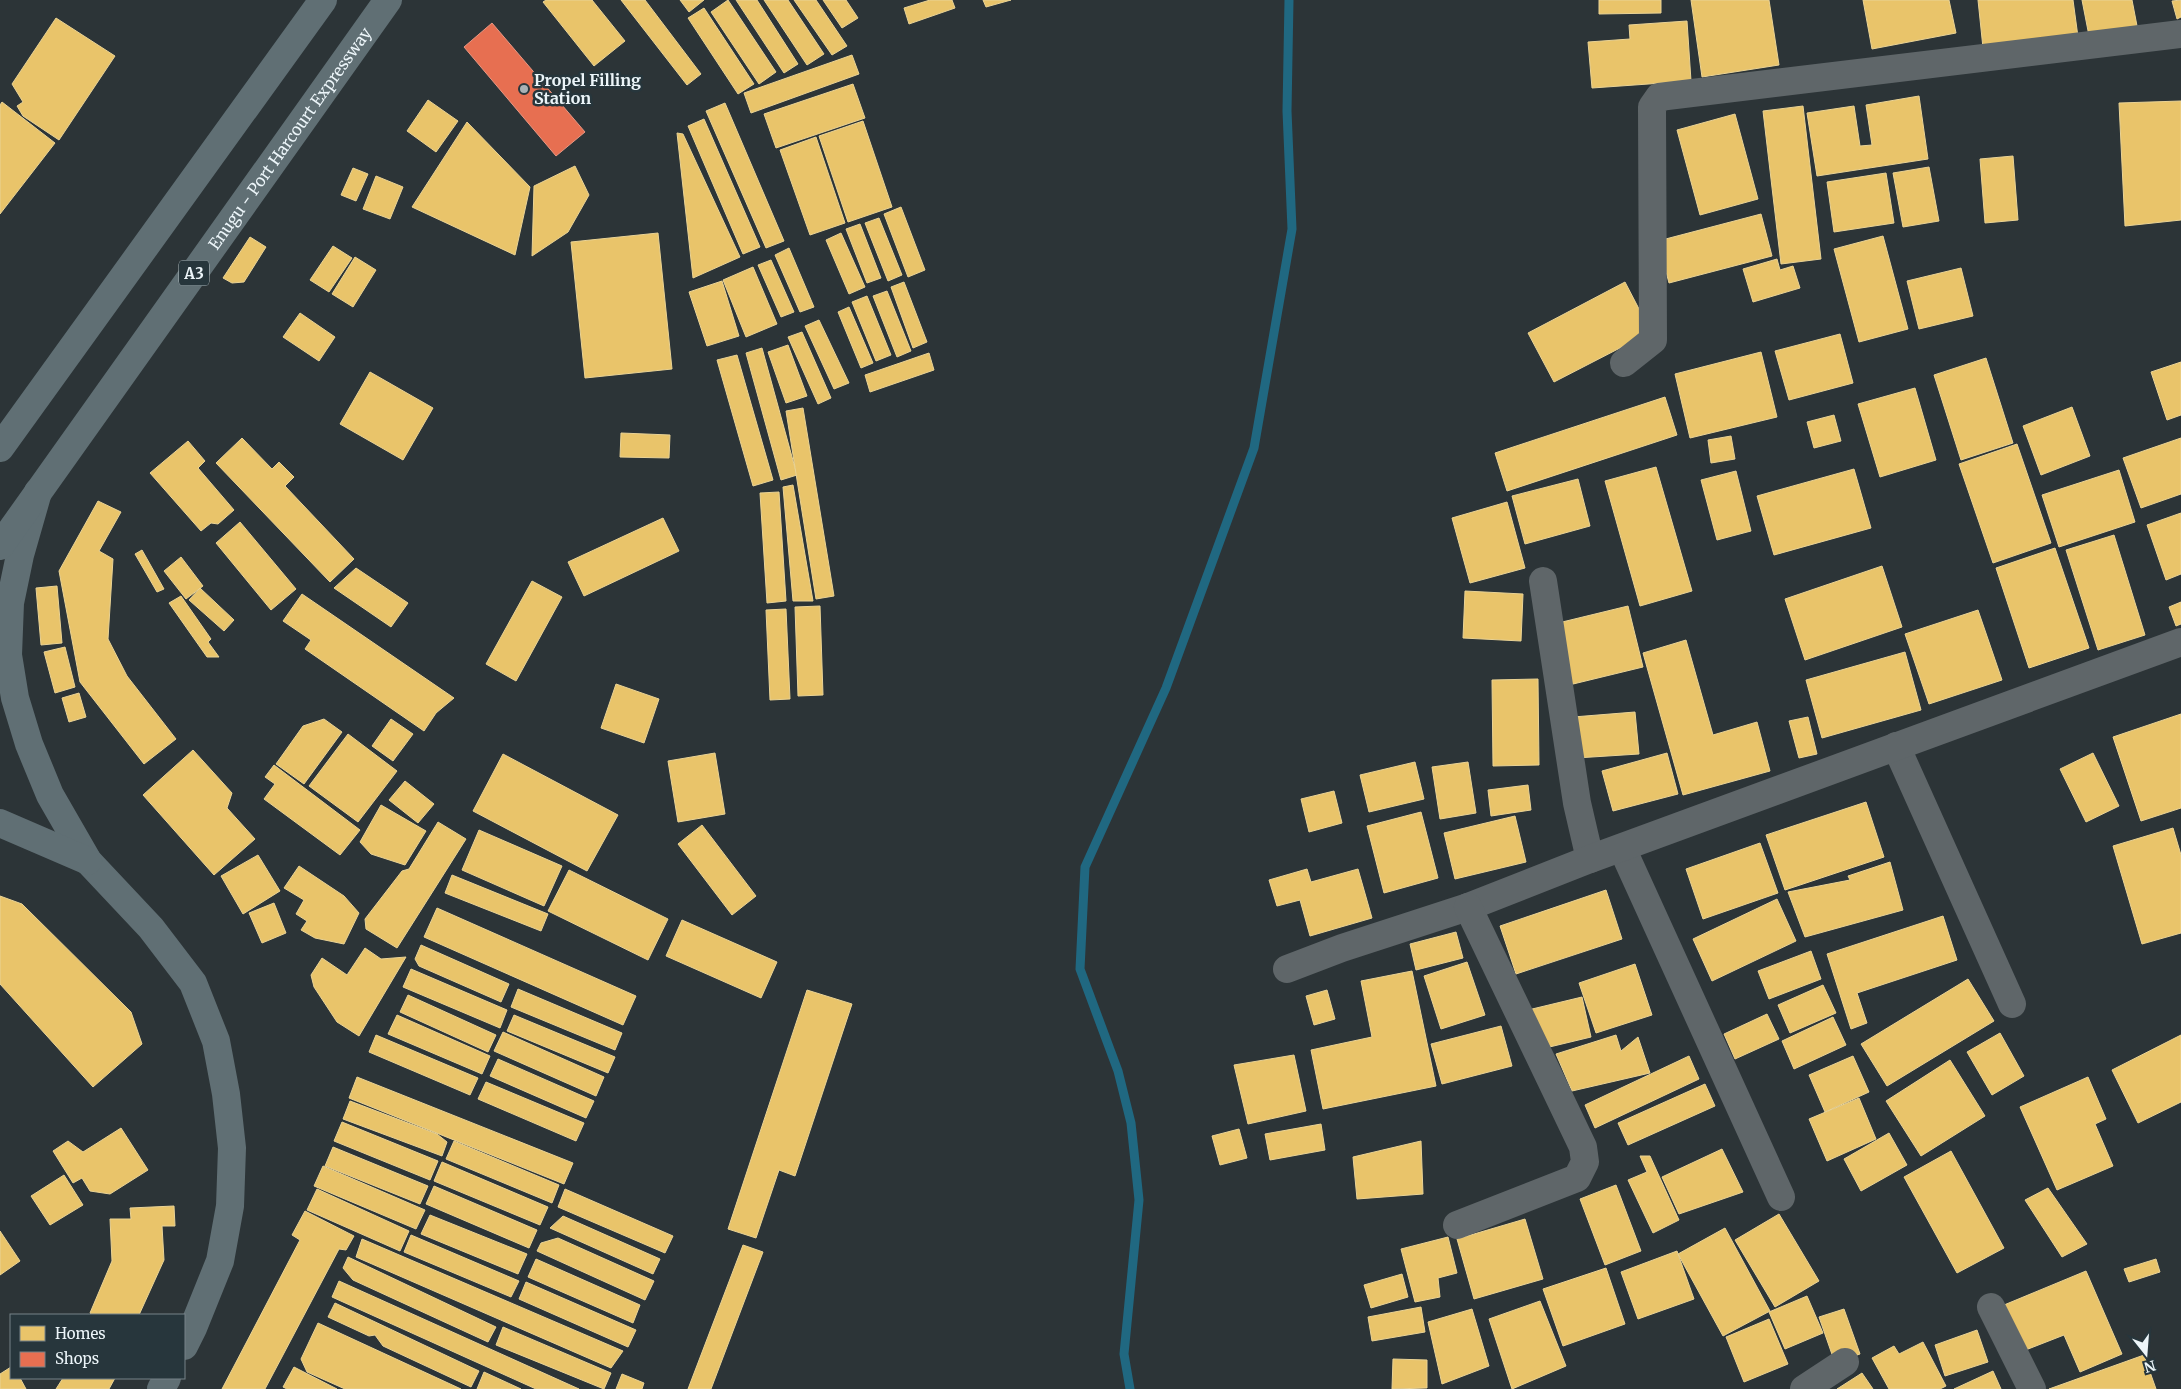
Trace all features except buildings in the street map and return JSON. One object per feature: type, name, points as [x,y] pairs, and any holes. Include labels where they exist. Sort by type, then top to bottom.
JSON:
[{"type":"highway","points":[[0,448],[323,0]]},
{"type":"highway","name":"Enugu - Port Harcourt Expressway","points":[[0,546],[388,0]]},
{"type":"highway","points":[[0,431],[30,408]]},
{"type":"highway","points":[[38,492],[20,555],[10,603],[8,655],[16,698],[29,744],[50,795],[88,861],[151,928],[193,983],[216,1042],[226,1094],[232,1148],[230,1206],[220,1261],[185,1344]]},
{"type":"highway","points":[[0,823],[88,861]]},
{"type":"street","points":[[1624,363],[1653,340],[1652,107],[1660,97],[2181,34]]},
{"type":"street","points":[[1543,581],[1577,803],[1590,859]]},
{"type":"street","points":[[1287,969],[1342,948],[1468,907],[1590,859],[1896,746],[2179,649]]},
{"type":"street","points":[[1896,746],[2012,1004]]},
{"type":"street","points":[[1622,848],[1782,1197]]},
{"type":"street","points":[[1457,1225],[1578,1178],[1585,1162],[1583,1147],[1468,907]]},
{"type":"street","points":[[1991,1308],[2032,1389]]},
{"type":"street","points":[[1804,1389],[1845,1362]]},
{"type":"waterway","points":[[1130,1389],[1124,1354],[1139,1200],[1131,1123],[1118,1071],[1080,969],[1085,867],[1166,688],[1254,448],[1292,229],[1287,111],[1289,0]]},
{"type":"place","name":"Propel Filling Station","points":[[524,89]]}]
